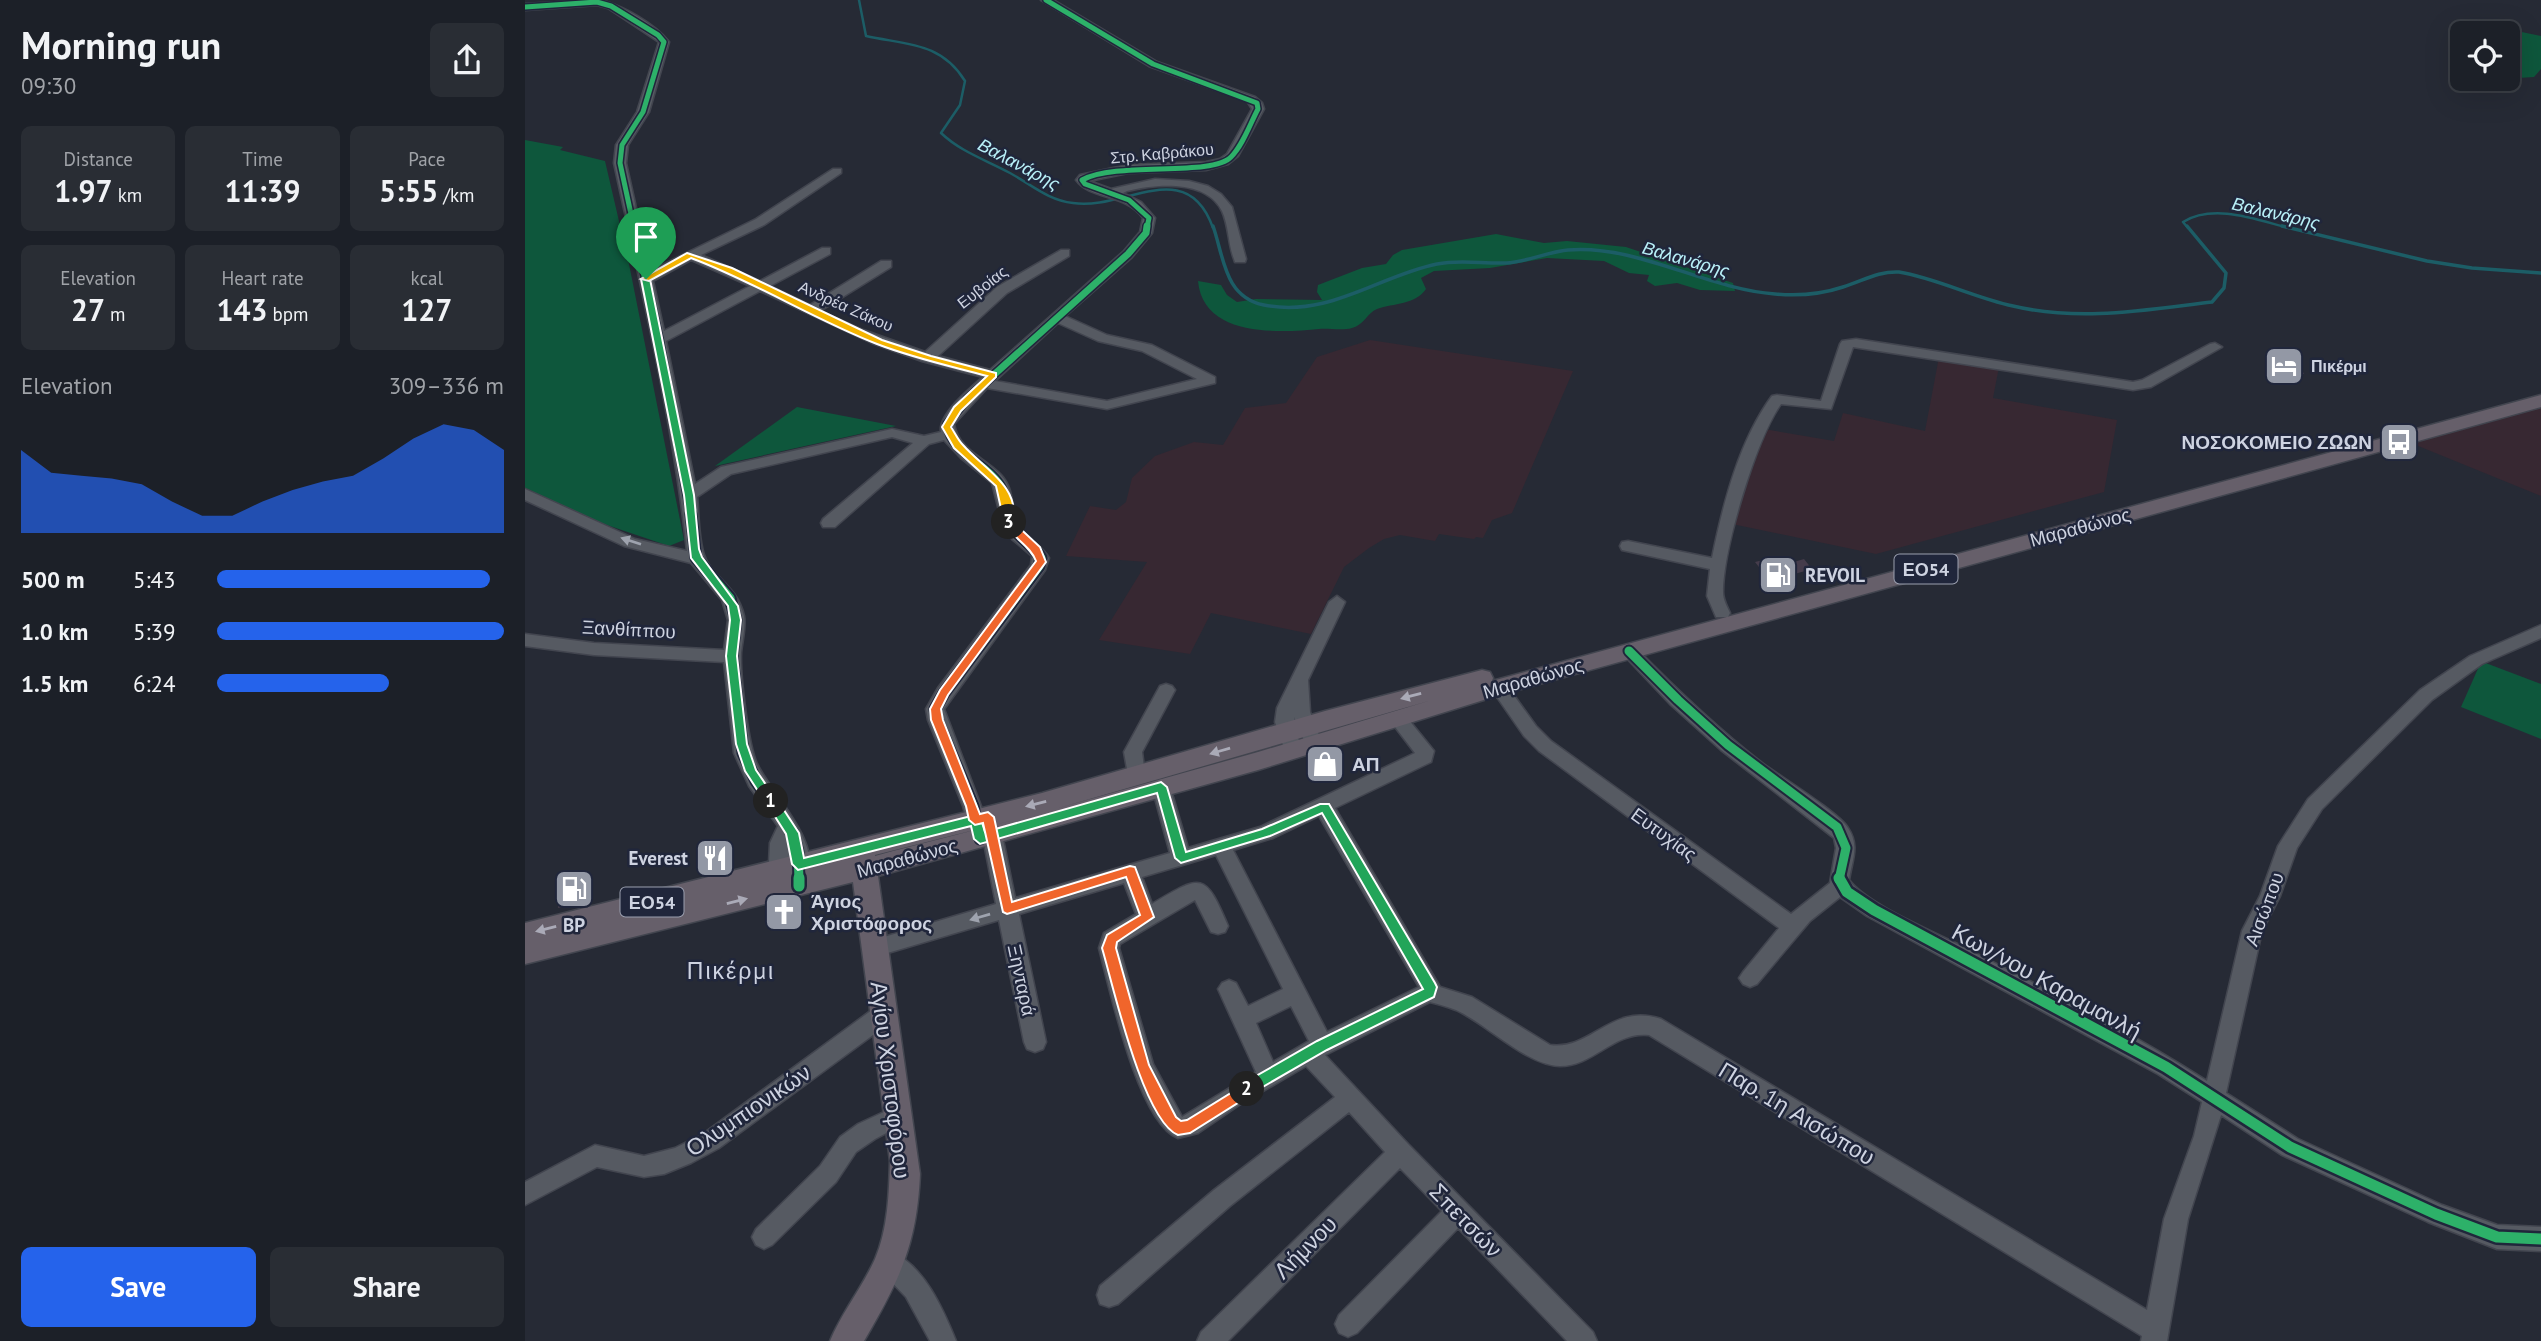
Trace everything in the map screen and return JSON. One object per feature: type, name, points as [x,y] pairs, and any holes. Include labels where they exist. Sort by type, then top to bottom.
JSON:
[{"type":"main road","name":"Μαραθώνος","points":[[525,953],[788,878],[984,828],[1161,787],[1299,738],[1722,613],[2541,391]]},
{"type":"main road","name":"Μαραθώνος","points":[[984,828],[1136,775],[1299,738],[1398,719],[1499,687],[2541,401]]},
{"type":"main road","name":"Αγίου Χριστοφόρου","points":[[846,1341],[890,1263],[901,1221],[905,1161],[863,859]]},
{"type":"main road","name":"Μαραθώνος","points":[[525,934],[788,878]]},
{"type":"street","name":"Στρ. Καβράκου","points":[[1046,0],[1153,64],[1238,94],[1258,106],[1257,117],[1232,156],[1224,162],[1206,166],[1112,171],[1082,180],[1085,184],[1117,195]]},
{"type":"street","points":[[525,6],[586,1],[603,3],[663,40],[662,53],[643,112],[619,153],[659,339],[689,495],[697,558],[733,606],[736,620],[731,656],[745,758],[756,781],[787,827],[780,843],[788,878]]},
{"type":"street","points":[[646,279],[760,222],[837,172]]},
{"type":"street","points":[[829,523],[924,441],[949,434],[946,427],[949,420],[988,379],[1128,254],[1146,233],[1149,222],[1147,215],[1117,195],[1135,184],[1163,182],[1186,184],[1210,194],[1223,203],[1230,214],[1234,223],[1235,248],[1240,259]]},
{"type":"street","points":[[659,339],[826,251]]},
{"type":"street","name":"Ευβοίας","points":[[927,358],[1002,290],[1065,253]]},
{"type":"street","name":"Ανδρέα Ζάκου","points":[[690,255],[729,269],[879,341],[988,379],[1107,405],[1210,380],[1147,348],[1103,338],[1056,317]]},
{"type":"street","points":[[812,310],[886,264]]},
{"type":"street","points":[[1722,613],[1716,597],[1718,565],[1755,441],[1773,402],[1784,399],[1826,406],[1846,346],[1853,343],[2133,387],[2146,384],[2215,346]]},
{"type":"street","points":[[689,495],[726,470],[892,433],[924,441]]},
{"type":"street","name":"Ξηνταρά","points":[[949,434],[957,446],[1001,485],[1010,526],[1037,550],[1041,558],[1035,572],[944,693],[935,709],[972,806],[984,828],[1007,909],[1035,1042]]},
{"type":"street","points":[[525,494],[594,529],[669,553],[697,558]]},
{"type":"street","points":[[1628,546],[1718,565]]},
{"type":"street","points":[[1299,738],[1286,708],[1337,602]]},
{"type":"street","name":"Αισώπου","points":[[2155,1335],[2176,1219],[2205,1136],[2252,931],[2270,896],[2288,846],[2315,804],[2425,695],[2476,660],[2541,631]]},
{"type":"street","name":"Ξανθίππου","points":[[525,640],[594,649],[731,656]]},
{"type":"street","points":[[1629,651],[1703,727],[1755,770],[1837,827],[1845,836],[1847,846],[1845,865],[1840,876],[1842,886],[1793,927],[1750,978]]},
{"type":"street","name":"Ευτυχίας","points":[[1499,687],[1530,731],[1545,746],[1793,927]]},
{"type":"street","points":[[1136,775],[1133,752],[1166,690]]},
{"type":"street","points":[[874,948],[1266,833],[1424,757],[1425,751],[1398,719]]},
{"type":"street","points":[[1161,787],[1181,858]]},
{"type":"street","points":[[1218,926],[1205,896],[1198,891],[1187,893],[1111,939],[1109,948],[1142,1066],[1174,1126],[1184,1128],[1316,1049],[1429,992],[1430,987],[1324,807]]},
{"type":"street","name":"Σπετσών","points":[[1222,847],[1296,993],[1316,1049],[1350,1098],[1584,1341]]},
{"type":"street","points":[[1130,871],[1147,917]]},
{"type":"street","name":"Κων/νου Καραμανλή","points":[[1842,886],[1874,910],[2166,1067],[2290,1147],[2435,1214],[2497,1237],[2541,1239]]},
{"type":"street","points":[[1229,989],[1269,1076]]},
{"type":"street","name":"Παρ. 1η Αισώπου","points":[[1429,992],[1464,1004],[1557,1058],[1570,1056],[1631,1022],[1653,1026],[2155,1335]]},
{"type":"street","points":[[1243,1019],[1296,993]]},
{"type":"street","name":"Ολυμπιονικών","points":[[525,1194],[596,1156],[630,1166],[645,1167],[681,1156],[711,1140],[884,1014]]},
{"type":"street","points":[[1109,1295],[1222,1198],[1350,1098]]},
{"type":"street","points":[[764,1237],[828,1174],[833,1160],[847,1144],[899,1115]]},
{"type":"street","name":"Λήμνου","points":[[1210,1341],[1400,1152]]},
{"type":"street","points":[[1348,1324],[1458,1211]]},
{"type":"street","points":[[890,1263],[905,1274],[914,1286],[943,1341]]},
{"type":"shaded area","points":[[1370,340],[1573,371],[1512,513],[1492,520],[1483,538],[1439,534],[1435,541],[1400,535],[1384,539],[1369,548],[1344,567],[1311,634],[1211,613],[1190,654],[1099,640],[1147,562],[1066,556],[1090,506],[1116,510],[1126,502],[1132,478],[1155,456],[1194,442],[1223,445],[1245,408],[1286,403],[1317,357]]},
{"type":"shaded area","points":[[1939,357],[1999,367],[1993,398],[2117,420],[2104,492],[1876,554],[1732,524],[1764,429],[1834,441],[1843,413],[1925,431]]},
{"type":"shaded area","points":[[2541,405],[2541,496],[2406,441]]},
{"type":"green space","points":[[2520,32],[2541,36],[2541,69],[2534,77],[2520,78]]},
{"type":"green space","points":[[525,140],[563,147],[560,150],[605,161],[629,264],[684,540],[669,546],[598,522],[525,488]]},
{"type":"green space","points":[[1496,234],[1544,243],[1567,241],[1626,247],[1733,283],[1735,291],[1700,290],[1677,283],[1655,286],[1647,281],[1649,275],[1629,273],[1604,261],[1547,258],[1490,268],[1434,271],[1421,278],[1426,289],[1416,298],[1377,309],[1352,328],[1283,331],[1245,328],[1228,322],[1213,313],[1203,299],[1198,281],[1221,285],[1227,295],[1237,302],[1256,299],[1322,300],[1317,292],[1318,285],[1362,268],[1386,264],[1393,255],[1402,250]]},
{"type":"green space","points":[[797,407],[896,426],[715,466]]},
{"type":"green space","points":[[2483,662],[2541,684],[2541,739],[2461,707]]},
{"type":"building","name":"Πικέρμι","points":[[2265,358],[2297,360],[2304,374],[2271,373]]},
{"type":"building","name":"REVOIL","points":[[1767,559],[1774,568],[1804,559],[1812,569],[1770,581],[1755,562]]},
{"type":"building","name":"BP","points":[[581,872],[581,875],[588,874],[587,901],[558,908],[561,878]]},
{"type":"building","name":"Άγιος Χριστόφορος","points":[[802,899],[803,915],[767,926],[766,909]]},
{"type":"waterway","name":"Βαλανάρης","points":[[859,0],[866,36],[922,47],[934,52],[956,68],[965,81],[960,105],[941,133],[957,145],[1048,195],[1073,203],[1113,200],[1152,191],[1171,190],[1187,194],[1202,206],[1213,228]]},
{"type":"waterway","name":"Βαλανάρης","points":[[2188,228],[2183,222],[2195,216],[2222,213],[2289,228]]},
{"type":"waterway","name":"Βαλανάρης","points":[[1213,226],[1223,263],[1233,285],[1251,301],[1264,305],[1310,306],[1332,301],[1437,264],[1506,263],[1560,251],[1594,250],[1646,260],[1723,284],[1775,294],[1801,295],[1827,291],[1877,275],[1899,272],[2013,306],[2038,311],[2088,314],[2212,302],[2224,288],[2226,273],[2187,226]]},
{"type":"waterway","name":"Βαλανάρης","points":[[2282,226],[2427,261],[2472,268],[2541,273]]},
{"type":"cycle path","points":[[980,839],[973,806],[937,720],[935,709],[944,693],[1039,566],[1041,558],[1011,526],[1001,485],[958,448],[948,433],[947,424],[967,399],[1128,254],[1146,233],[1149,218],[1137,204],[1085,184],[1082,180],[1128,169],[1206,166],[1224,162],[1232,156],[1258,109],[1257,103],[1251,99],[1153,64],[1046,0]]},
{"type":"cycle path","points":[[525,7],[597,2],[611,6],[658,35],[664,42],[643,112],[622,145],[620,163],[659,339],[689,495],[696,558],[730,598],[736,620],[732,656],[743,753],[756,781],[793,833],[798,852],[799,886]]},
{"type":"cycle path","points":[[1629,651],[1728,745],[1837,827],[1846,848],[1839,881],[1847,892],[1874,910],[2166,1067],[2290,1147],[2436,1214],[2497,1237],[2541,1239]]},
{"type":"place","name":"Πικέρμι","points":[[2284,366]]},
{"type":"place","name":"ΝΟΣΟΚΟΜΕΙΟ ΖΩΩΝ","points":[[2399,442]]},
{"type":"place","name":"REVOIL","points":[[1778,575]]},
{"type":"place","name":"ΑΠ","points":[[1325,764]]},
{"type":"place","name":"Everest","points":[[715,858]]},
{"type":"place","name":"BP","points":[[574,889]]},
{"type":"place","name":"Άγιος Χριστόφορος","points":[[784,912]]},
{"type":"district","name":"Πικέρμι","points":[[731,970]]},
{"type":"route","points":[[646,279],[689,495],[694,549],[697,558],[730,598],[736,620],[731,656],[743,753],[756,781],[793,833],[798,864],[975,820],[980,839],[992,835],[1161,787],[1181,858],[1266,833],[1324,807],[1430,987],[1429,992],[1322,1045],[1231,1098],[1190,1126],[1174,1126],[1142,1066],[1109,948],[1111,939],[1147,917],[1130,871],[1007,909],[992,835],[988,817],[975,820],[972,806],[937,720],[935,709],[940,698],[1041,562],[1037,550],[1010,526],[1001,485],[957,446],[946,427],[957,409],[993,375],[927,358],[879,341],[839,325],[729,269],[690,255],[646,279]]}]
